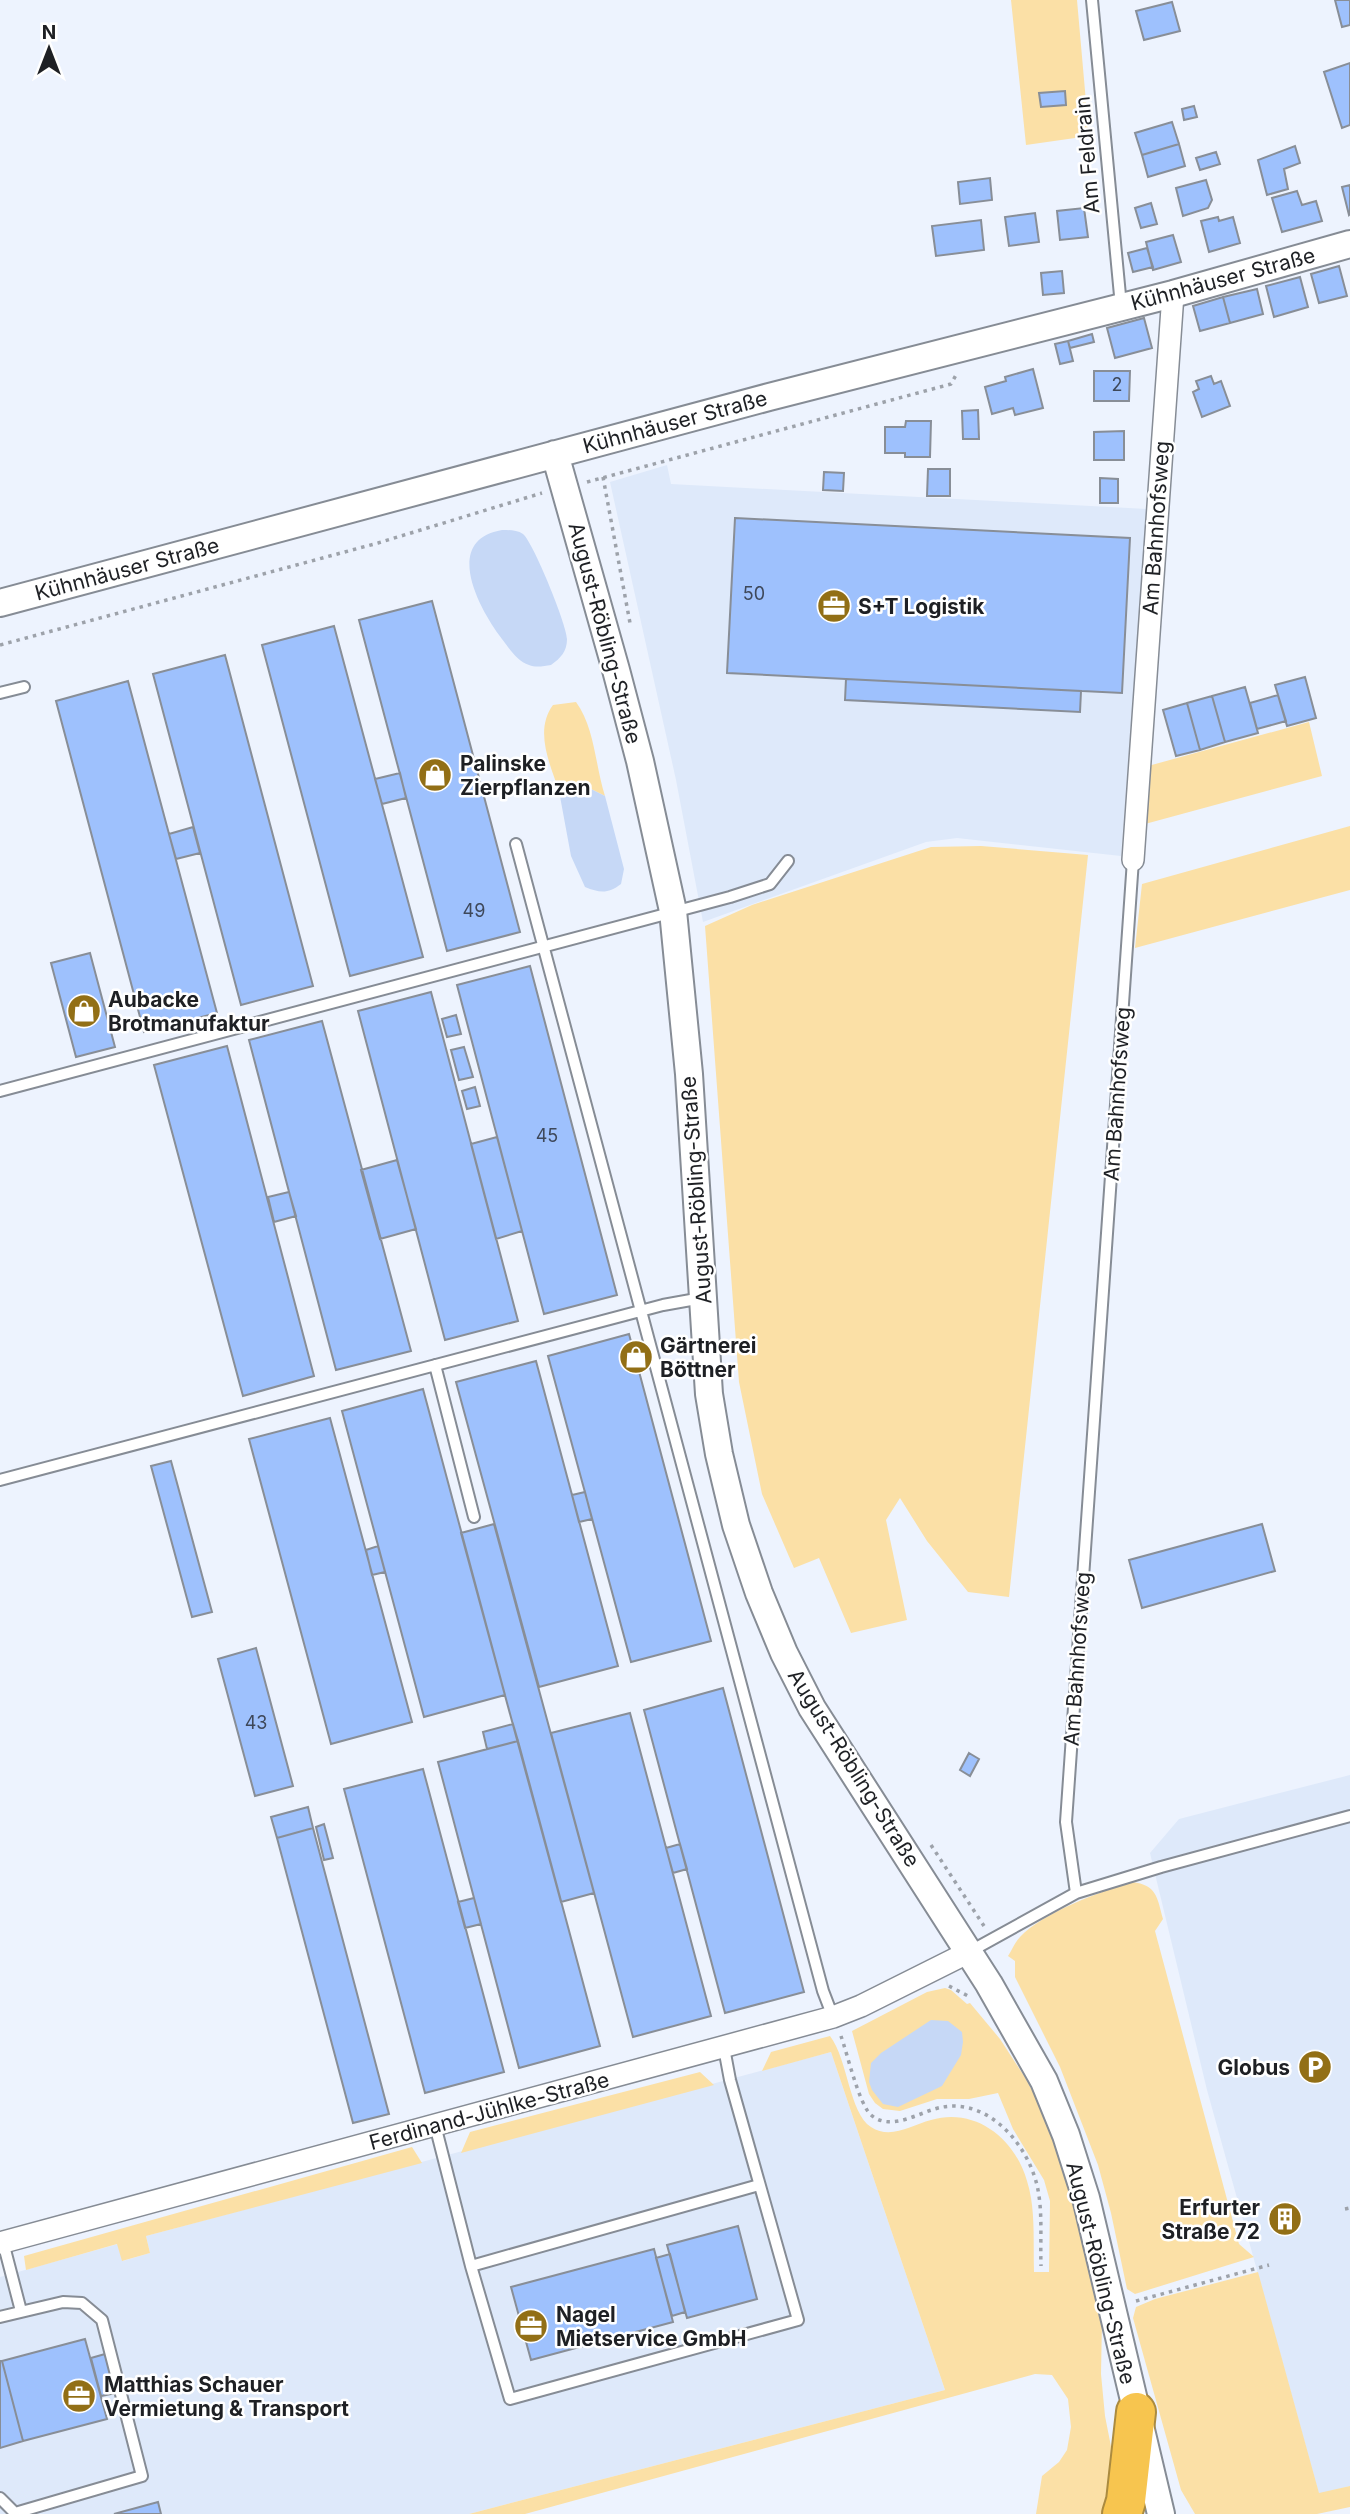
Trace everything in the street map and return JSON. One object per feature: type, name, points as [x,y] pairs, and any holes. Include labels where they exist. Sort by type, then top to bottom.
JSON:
[{"type":"highway","points":[[1122,2514],[1126,2501],[1136,2412]]},
{"type":"street","name":"Kühnhäuser Straße","points":[[0,603],[555,454],[1173,294],[1350,244]]},
{"type":"street","name":"Am Bahnhofsweg","points":[[1133,860],[1173,294]]},
{"type":"street","name":"August-Röbling-Straße","points":[[555,454],[640,761],[673,911],[689,1074],[709,1394],[719,1454],[736,1525],[759,1593],[784,1653],[812,1708],[969,1952],[1044,2081],[1066,2135],[1086,2198],[1161,2514]]},
{"type":"street","name":"Ferdinand-Jühlke-Straße","points":[[1,2243],[833,2017],[861,2006],[969,1952]]},
{"type":"lane","name":"Am Feldrain","points":[[1092,0],[1121,306]]},
{"type":"lane","points":[[0,693],[24,687]]},
{"type":"lane","points":[[516,844],[819,1978],[833,2017]]},
{"type":"lane","name":"Am Bahnhofsweg","points":[[1076,1893],[1066,1822],[1133,860]]},
{"type":"lane","points":[[0,1091],[770,884],[788,861]]},
{"type":"lane","points":[[0,1480],[642,1310],[703,1297]]},
{"type":"lane","points":[[435,1365],[474,1517]]},
{"type":"lane","points":[[969,1952],[1076,1893],[1350,1816]]},
{"type":"lane","points":[[435,2125],[471,2266],[510,2399],[799,2320],[730,2080],[724,2048]]},
{"type":"lane","points":[[471,2266],[759,2185]]},
{"type":"lane","points":[[1,2243],[21,2311]]},
{"type":"lane","points":[[0,2317],[63,2302],[82,2303],[102,2320],[142,2476],[15,2513],[0,2498]]},
{"type":"path","points":[[633,635],[604,477],[920,392]]},
{"type":"path","points":[[0,645],[378,543],[530,496]]},
{"type":"path","points":[[928,1841],[950,1871],[992,1940]]},
{"type":"path","points":[[833,2017],[863,2102],[870,2114],[880,2120],[894,2121],[913,2118],[941,2107],[956,2106],[984,2112],[1004,2128],[1027,2159],[1037,2185],[1041,2266]]},
{"type":"path","points":[[1127,2304],[1269,2265]]},
{"type":"shaded area","points":[[1011,0],[1077,0],[1089,136],[1026,145]]},
{"type":"shaded area","points":[[667,465],[671,484],[1147,509],[1121,856],[957,838],[926,842],[703,922],[676,780],[610,482]]},
{"type":"shaded area","points":[[576,702],[591,735],[605,796],[587,787],[559,791],[548,759],[544,737],[547,715],[553,705]]},
{"type":"shaded area","points":[[1309,722],[1322,776],[1145,824],[1148,766]]},
{"type":"shaded area","points":[[1350,826],[1350,890],[1135,948],[1142,884]]},
{"type":"shaded area","points":[[981,846],[1088,855],[1009,1597],[968,1592],[927,1541],[900,1498],[886,1520],[907,1620],[851,1633],[819,1558],[794,1568],[762,1494],[739,1382],[705,926],[752,905],[931,847]]},
{"type":"shaded area","points":[[1350,1775],[1350,2486],[1319,2494],[1207,2090],[1150,1853],[1179,1819]]},
{"type":"shaded area","points":[[1132,1882],[1151,1889],[1159,1904],[1163,1919],[1155,1931],[1239,2244],[1254,2257],[1135,2294],[1127,2289],[1098,2165],[1060,2067],[1015,1977],[1015,1961],[1008,1956],[1020,1937],[1043,1919],[1088,1897]]},
{"type":"shaded area","points":[[945,1988],[967,2004],[970,2003],[1000,2039],[1026,2079],[1046,2117],[1079,2212],[1102,2320],[1101,2374],[1105,2416],[1117,2477],[1112,2514],[1036,2514],[1042,2476],[1059,2462],[1067,2450],[1071,2427],[1068,2399],[1052,2375],[1035,2374],[525,2514],[469,2514],[945,2390],[831,2052],[762,2071],[771,2052],[830,2036],[841,2058],[858,2110],[871,2127],[878,2131],[894,2132],[948,2117],[963,2118],[991,2130],[1013,2152],[1021,2166],[1032,2203],[1034,2272],[1049,2272],[1050,2201],[1044,2180],[1013,2129],[998,2093],[969,2099],[937,2099],[900,2111],[883,2109],[869,2094],[852,2031],[927,1992]]},
{"type":"shaded area","name":"Nagel Mietservice GmbH","points":[[831,2052],[945,2390],[469,2514],[0,2514],[0,2277],[118,2244],[123,2261],[150,2253],[146,2236]]},
{"type":"shaded area","points":[[700,2072],[714,2085],[461,2153],[470,2132]]},
{"type":"shaded area","points":[[412,2147],[422,2163],[146,2236],[150,2253],[122,2261],[117,2244],[26,2270],[24,2256]]},
{"type":"shaded area","points":[[1258,2272],[1319,2493],[1350,2486],[1350,2507],[1317,2514],[1195,2514],[1181,2490],[1133,2318],[1136,2307],[1155,2299]]},
{"type":"water","points":[[502,530],[518,532],[528,540],[556,602],[566,631],[567,643],[563,654],[551,665],[532,666],[516,656],[491,623],[475,592],[470,575],[470,560],[474,547],[484,536]]},
{"type":"water","points":[[587,787],[605,796],[624,869],[621,884],[608,891],[585,887],[571,856],[559,791]]},
{"type":"water","points":[[931,2020],[948,2021],[962,2032],[961,2055],[942,2086],[898,2107],[883,2104],[869,2082],[871,2063],[881,2053]]},
{"type":"building","points":[[1335,0],[1350,0],[1350,25],[1342,27]]},
{"type":"building","points":[[1172,2],[1180,31],[1144,40],[1136,11]]},
{"type":"building","points":[[1350,63],[1350,125],[1342,128],[1324,72]]},
{"type":"building","points":[[1065,91],[1066,105],[1041,107],[1039,93]]},
{"type":"building","points":[[1194,106],[1197,117],[1184,120],[1182,109]]},
{"type":"building","points":[[1172,122],[1179,144],[1142,155],[1135,133]]},
{"type":"building","points":[[1179,144],[1185,166],[1148,177],[1142,155]]},
{"type":"building","points":[[1295,146],[1300,163],[1284,169],[1288,189],[1267,195],[1258,160]]},
{"type":"building","points":[[1216,152],[1220,164],[1200,170],[1196,158]]},
{"type":"building","points":[[990,178],[992,200],[960,204],[958,182]]},
{"type":"building","points":[[1206,180],[1212,200],[1208,208],[1183,216],[1176,188]]},
{"type":"building","points":[[1350,185],[1350,214],[1349,215],[1342,187]]},
{"type":"building","points":[[1297,191],[1302,205],[1316,201],[1322,221],[1282,232],[1272,198]]},
{"type":"building","points":[[1151,203],[1157,224],[1141,228],[1135,208]]},
{"type":"building","points":[[1084,208],[1088,237],[1060,240],[1057,211]]},
{"type":"building","points":[[1035,213],[1039,242],[1009,246],[1005,217]]},
{"type":"building","points":[[1218,217],[1219,221],[1233,217],[1240,243],[1209,252],[1201,221]]},
{"type":"building","points":[[981,220],[984,250],[936,256],[932,226]]},
{"type":"building","points":[[1173,235],[1181,262],[1153,270],[1146,242]]},
{"type":"building","points":[[1147,248],[1153,267],[1133,272],[1128,253]]},
{"type":"building","points":[[1339,266],[1347,296],[1319,303],[1311,274]]},
{"type":"building","points":[[1062,271],[1064,293],[1043,295],[1041,273]]},
{"type":"building","points":[[1300,277],[1308,307],[1274,317],[1266,286]]},
{"type":"building","points":[[1257,289],[1263,314],[1230,323],[1223,297]]},
{"type":"building","points":[[1223,297],[1230,323],[1200,331],[1193,306]]},
{"type":"building","points":[[1144,318],[1152,348],[1115,358],[1107,328]]},
{"type":"building","points":[[1092,334],[1094,342],[1070,348],[1068,341]]},
{"type":"building","points":[[1068,341],[1073,361],[1060,364],[1055,344]]},
{"type":"building","points":[[1033,369],[1043,408],[1015,415],[1013,408],[992,414],[985,387],[1006,381],[1005,377]]},
{"type":"building","points":[[1094,371],[1130,371],[1129,401],[1094,401]]},
{"type":"building","points":[[1211,376],[1214,384],[1221,381],[1230,406],[1202,417],[1193,392],[1199,389],[1196,381]]},
{"type":"building","points":[[978,410],[979,439],[963,439],[962,411]]},
{"type":"building","points":[[906,421],[931,421],[930,457],[905,457],[905,453],[885,453],[885,427],[905,427]]},
{"type":"building","points":[[1124,431],[1124,460],[1094,460],[1094,432]]},
{"type":"building","points":[[928,469],[950,469],[950,496],[927,496]]},
{"type":"building","points":[[824,472],[844,473],[843,491],[823,490]]},
{"type":"building","points":[[1100,478],[1118,479],[1118,503],[1100,503]]},
{"type":"building","points":[[735,518],[1130,538],[1122,693],[727,673]]},
{"type":"building","points":[[432,601],[520,932],[447,951],[359,620]]},
{"type":"building","points":[[334,626],[423,957],[350,976],[262,645]]},
{"type":"building","points":[[225,655],[313,986],[241,1005],[153,674]]},
{"type":"building","points":[[1305,677],[1316,718],[1287,726],[1275,685]]},
{"type":"building","points":[[846,679],[1081,691],[1080,712],[845,700]]},
{"type":"building","points":[[128,681],[217,1013],[144,1032],[56,701]]},
{"type":"building","points":[[1245,687],[1258,733],[1225,742],[1212,696]]},
{"type":"building","points":[[1278,695],[1286,721],[1257,729],[1250,703]]},
{"type":"building","points":[[1212,696],[1225,742],[1200,750],[1187,703]]},
{"type":"building","points":[[1187,703],[1200,750],[1176,756],[1163,710]]},
{"type":"building","points":[[400,773],[406,798],[382,804],[375,779]]},
{"type":"building","points":[[193,827],[200,853],[176,859],[169,834]]},
{"type":"building","points":[[90,953],[115,1047],[76,1057],[51,963]]},
{"type":"building","points":[[530,966],[617,1295],[544,1314],[457,985]]},
{"type":"building","points":[[431,992],[518,1321],[445,1340],[358,1011]]},
{"type":"building","points":[[456,1015],[461,1034],[447,1037],[442,1019]]},
{"type":"building","points":[[322,1021],[411,1351],[336,1370],[249,1040]]},
{"type":"building","points":[[227,1046],[314,1376],[243,1396],[154,1065]]},
{"type":"building","points":[[464,1047],[473,1077],[459,1080],[451,1050]]},
{"type":"building","points":[[475,1087],[480,1106],[467,1109],[462,1091]]},
{"type":"building","points":[[497,1137],[522,1231],[496,1239],[471,1144]]},
{"type":"building","points":[[397,1160],[416,1229],[380,1239],[361,1170]]},
{"type":"building","points":[[289,1192],[296,1216],[274,1222],[268,1197]]},
{"type":"building","points":[[629,1334],[711,1641],[631,1662],[548,1356]]},
{"type":"building","points":[[536,1361],[618,1666],[539,1687],[456,1382]]},
{"type":"building","points":[[423,1389],[505,1695],[424,1717],[342,1411]]},
{"type":"building","points":[[330,1418],[412,1722],[331,1744],[249,1439]]},
{"type":"building","points":[[171,1461],[212,1612],[192,1617],[151,1466]]},
{"type":"building","points":[[585,1492],[592,1519],[579,1522],[572,1495]]},
{"type":"building","points":[[494,1524],[594,1893],[561,1902],[461,1533]]},
{"type":"building","points":[[1262,1524],[1275,1571],[1142,1608],[1129,1560]]},
{"type":"building","points":[[378,1546],[385,1572],[372,1575],[366,1550]]},
{"type":"building","points":[[256,1648],[293,1786],[255,1796],[218,1659]]},
{"type":"building","points":[[723,1688],[804,1992],[725,2013],[644,1710]]},
{"type":"building","points":[[630,1713],[711,2016],[633,2037],[551,1733]]},
{"type":"building","points":[[513,1724],[518,1741],[487,1749],[483,1732]]},
{"type":"building","points":[[518,1741],[600,2046],[519,2068],[438,1762]]},
{"type":"building","points":[[969,1753],[979,1759],[970,1776],[960,1770]]},
{"type":"building","points":[[423,1769],[504,2072],[425,2093],[344,1789]]},
{"type":"building","points":[[308,1807],[313,1828],[277,1838],[271,1817]]},
{"type":"building","points":[[324,1824],[333,1858],[324,1860],[316,1827]]},
{"type":"building","points":[[313,1828],[389,2114],[353,2123],[277,1838]]},
{"type":"building","points":[[680,1844],[687,1869],[673,1873],[666,1848]]},
{"type":"building","points":[[474,1898],[481,1924],[465,1928],[458,1902]]},
{"type":"building","name":"Erfurter Straße 72","points":[[1289,2212],[1292,2223],[1280,2226],[1278,2215]]},
{"type":"building","points":[[738,2226],[757,2299],[687,2318],[667,2245]]},
{"type":"building","points":[[654,2249],[673,2322],[531,2360],[511,2287]]},
{"type":"building","points":[[670,2254],[685,2312],[672,2316],[656,2258]]},
{"type":"building","points":[[85,2339],[107,2419],[23,2441],[2,2361]]},
{"type":"building","points":[[105,2354],[116,2393],[101,2396],[91,2358]]},
{"type":"building","points":[[0,2361],[23,2441],[0,2448]]},
{"type":"building","points":[[158,2502],[161,2514],[114,2514]]},
{"type":"place","name":"S+T Logistik","points":[[834,606]]},
{"type":"place","name":"Palinske Zierpflanzen","points":[[435,775]]},
{"type":"place","name":"Aubacke Brotmanufaktur","points":[[84,1011]]},
{"type":"place","name":"Gärtnerei Böttner","points":[[636,1357]]},
{"type":"place","name":"Globus","points":[[1315,2067]]},
{"type":"place","name":"Erfurter Straße 72","points":[[1285,2219]]},
{"type":"place","name":"Nagel Mietservice GmbH","points":[[531,2326]]},
{"type":"place","name":"Matthias Schauer Vermietung & Transport","points":[[79,2396]]}]
